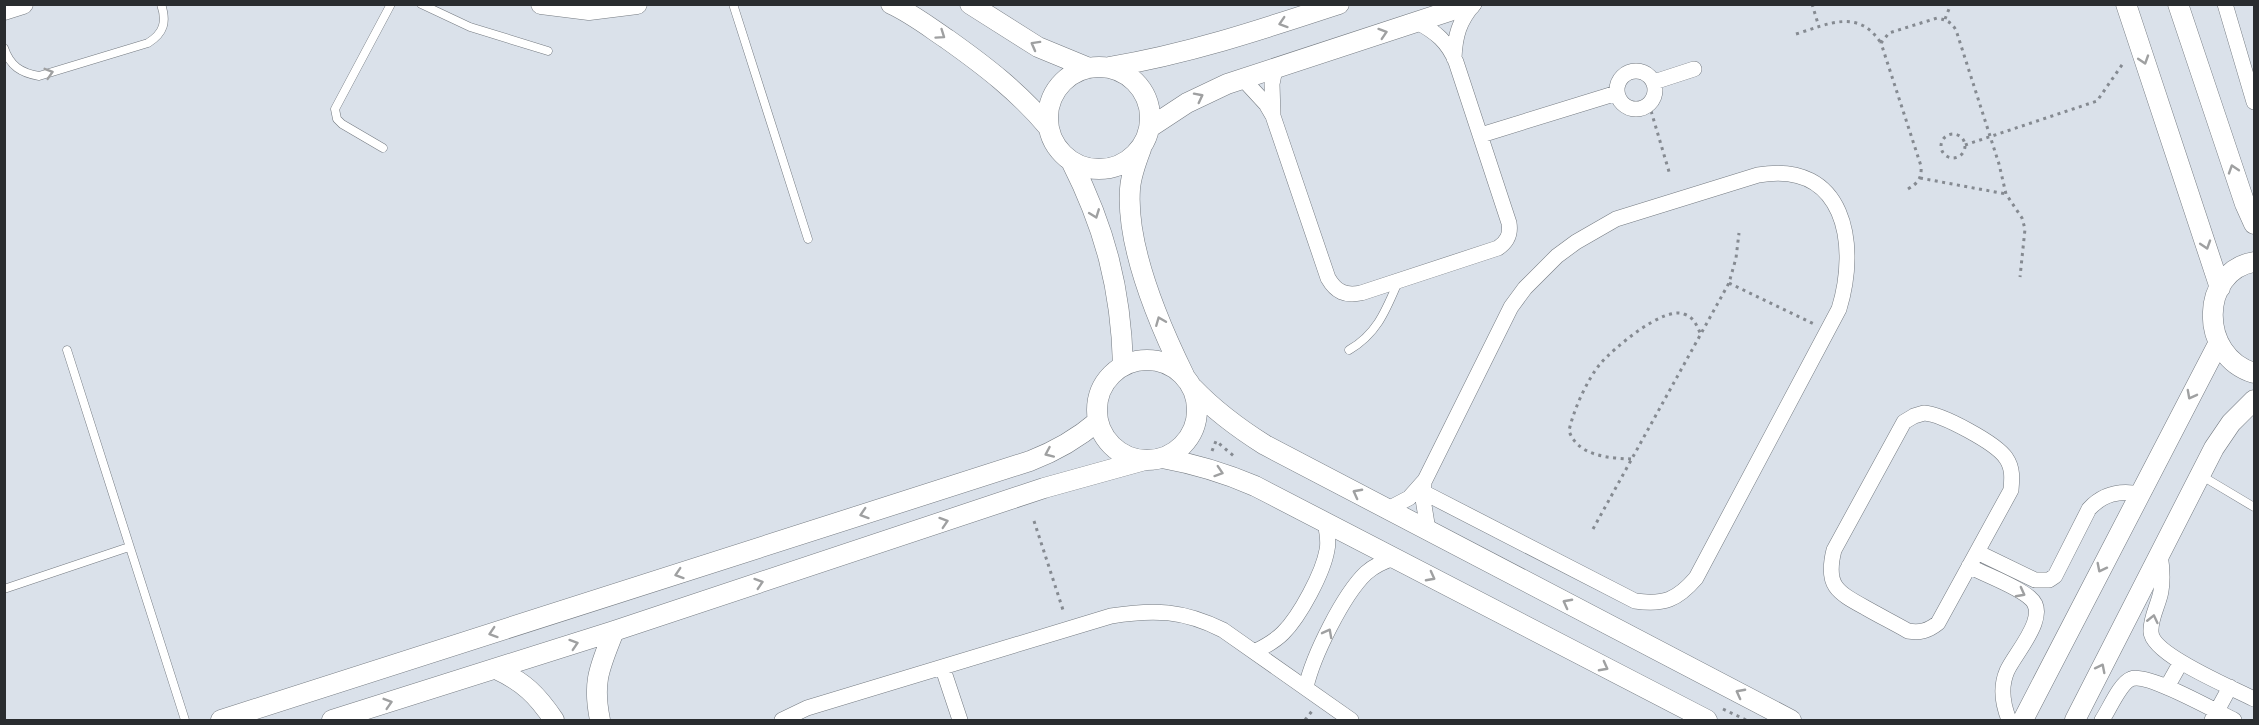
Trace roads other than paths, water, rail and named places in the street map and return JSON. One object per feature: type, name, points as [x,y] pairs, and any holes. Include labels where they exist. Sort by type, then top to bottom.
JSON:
[{"type":"street","points":[[4,10],[23,4]]},
{"type":"street","points":[[541,4],[589,10],[637,4]]},
{"type":"street","points":[[891,4],[925,24],[991,70],[1031,107],[1049,128],[1057,146],[1071,160],[1096,216],[1114,274],[1122,334],[1123,365]]},
{"type":"street","points":[[970,4],[1038,47],[1089,68]]},
{"type":"street","points":[[1049,128],[1049,108],[1056,89],[1071,75],[1089,68],[1109,68],[1182,54],[1339,4]]},
{"type":"street","points":[[1071,160],[1089,168],[1109,168],[1128,160],[1146,137],[1186,103],[1207,93],[1243,79],[1472,4]]},
{"type":"street","points":[[1454,58],[1458,27],[1472,4]]},
{"type":"street","points":[[2126,4],[2220,288]]},
{"type":"street","points":[[2178,4],[2245,204],[2254,224]]},
{"type":"street","points":[[2225,4],[2254,102]]},
{"type":"street","points":[[1243,79],[1266,104],[1273,116],[1333,287],[1341,293],[1351,295],[1498,248],[1508,238],[1509,224],[1454,58],[1448,45],[1439,36],[1417,22]]},
{"type":"street","points":[[332,720],[614,631],[1044,488],[1153,459],[1177,450],[1189,438],[1196,422],[1197,405],[1159,321],[1149,293],[1132,228],[1130,208],[1130,187],[1134,166],[1146,137],[1149,108],[1142,90],[1127,75],[1109,68]]},
{"type":"street","points":[[1273,116],[1272,84],[1275,69]]},
{"type":"street","points":[[1654,82],[1694,69]]},
{"type":"street","points":[[1630,71],[1644,72],[1654,82],[1655,94],[1649,104],[1643,108],[1630,108],[1624,105],[1617,93],[1620,79],[1630,71]]},
{"type":"street","points":[[1480,135],[1617,93]]},
{"type":"street","points":[[1388,509],[1409,498],[1424,486],[1511,307],[1525,288],[1557,256],[1576,242],[1616,219],[1637,211],[1758,175],[1778,172],[1798,175],[1816,184],[1830,198],[1840,215],[1846,239],[1848,262],[1846,286],[1839,309],[1696,579],[1684,592],[1670,600],[1652,603],[1635,602],[1424,486]]},
{"type":"street","points":[[2254,262],[2238,269],[2220,288],[2213,306],[2212,325],[2218,344],[2229,359],[2254,373]]},
{"type":"street","points":[[2023,720],[2218,344]]},
{"type":"street","points":[[1707,720],[1255,486],[1194,464],[1129,457],[1114,448],[1104,436],[1098,421],[1097,404],[1101,388],[1110,375],[1123,365],[1138,359],[1155,359],[1171,364],[1215,410],[1247,434],[1791,720]]},
{"type":"street","points":[[2075,720],[2214,448],[2231,423],[2254,400]]},
{"type":"street","points":[[1924,413],[1936,414],[1997,448],[2007,460],[2012,474],[2011,490],[1968,566],[1938,623],[1929,630],[1918,633],[1908,631],[1840,594],[1832,581],[1830,565],[1833,550],[1904,422],[1914,416],[1924,413]]},
{"type":"street","points":[[221,720],[1030,461],[1055,451],[1098,421]]},
{"type":"street","points":[[1424,486],[1428,530]]},
{"type":"street","points":[[1977,552],[2035,580],[2049,580],[2055,576],[2094,503],[2118,492],[2139,494]]},
{"type":"street","points":[[1256,651],[1275,640],[1290,625],[1308,596],[1327,552],[1325,522]]},
{"type":"street","points":[[2159,552],[2162,564],[2161,591],[2151,632],[2153,642],[2162,651],[2181,662],[2254,699]]},
{"type":"street","points":[[1306,687],[1319,649],[1360,579],[1376,566],[1395,558]]},
{"type":"street","points":[[1968,566],[2029,596],[2036,606],[2037,620],[2007,671],[2003,684],[2003,697],[2009,720]]},
{"type":"street","points":[[782,720],[807,708],[943,669],[1111,616],[1142,611],[1173,612],[1203,620],[1223,630],[1256,651],[1351,720]]},
{"type":"street","points":[[600,720],[596,678],[614,631]]},
{"type":"street","points":[[2167,687],[2181,662]]},
{"type":"street","points":[[496,669],[517,679],[537,697],[554,720]]},
{"type":"street","points":[[943,669],[960,720]]},
{"type":"street","points":[[2102,720],[2126,683],[2132,678],[2139,677],[2167,687],[2214,716],[2234,720]]},
{"type":"street","points":[[2214,716],[2230,687]]},
{"type":"lane","points":[[4,48],[15,67],[26,74],[39,76],[148,43],[158,37],[164,26],[161,4]]},
{"type":"lane","points":[[383,148],[342,124],[337,119],[335,110],[391,4]]},
{"type":"lane","points":[[421,4],[470,27],[548,51]]},
{"type":"lane","points":[[733,4],[808,238]]},
{"type":"lane","points":[[1349,350],[1362,342],[1381,320],[1398,280]]},
{"type":"lane","points":[[67,350],[185,720]]},
{"type":"lane","points":[[2201,475],[2254,507]]},
{"type":"lane","points":[[4,589],[129,547]]}]
